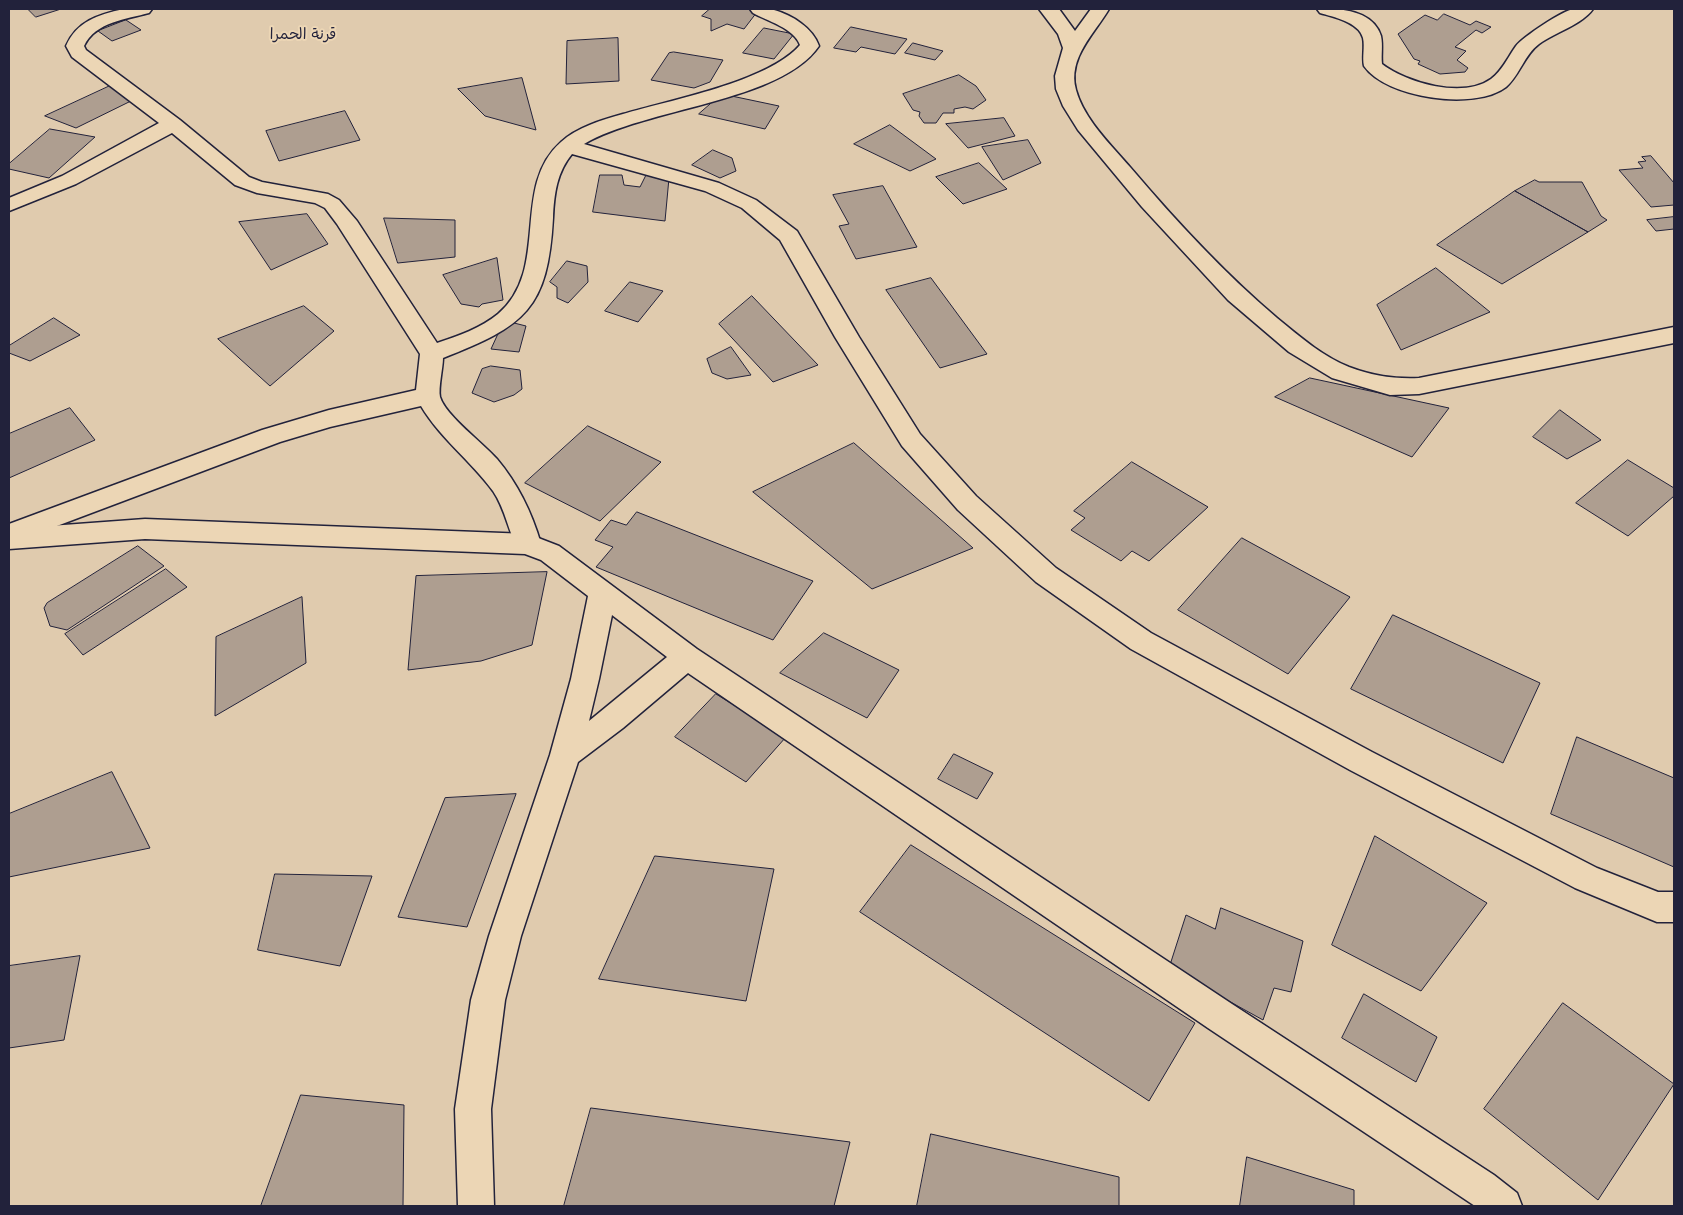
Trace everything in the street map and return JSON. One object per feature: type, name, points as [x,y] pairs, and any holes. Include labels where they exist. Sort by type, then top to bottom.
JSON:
[{"type":"street","points":[[143,9],[98,23],[85,30],[77,38],[75,46],[79,54],[173,124],[242,181],[262,188],[310,195],[332,204],[346,221],[432,354],[428,396],[440,417],[488,466],[505,489],[520,518],[528,544]]},
{"type":"street","points":[[432,354],[473,337],[506,318],[524,301],[538,270],[544,198],[550,170],[559,155],[568,146],[580,138],[615,122],[728,90],[791,66],[810,46],[809,39],[802,32],[759,9]]},
{"type":"street","points":[[1048,9],[1054,14],[1067,34],[1072,48]]},
{"type":"street","points":[[1100,9],[1072,48],[1065,76],[1066,89],[1073,106],[1088,130],[1143,196],[1236,295],[1297,347],[1340,372],[1390,387],[1419,386],[1674,335]]},
{"type":"street","points":[[1326,9],[1355,20],[1364,25],[1371,33],[1373,66],[1382,75],[1401,83],[1433,92],[1461,94],[1493,87],[1510,72],[1518,56],[1530,41],[1584,9]]},
{"type":"street","points":[[9,205],[69,180],[173,124]]},
{"type":"street","points":[[568,146],[644,166],[712,187],[749,204],[789,236],[847,337],[911,440],[967,504],[1046,575],[1133,636],[1361,761],[1586,878],[1657,907],[1674,907]]},
{"type":"street","points":[[9,534],[271,436],[329,419],[428,396]]},
{"type":"street","points":[[9,540],[146,528],[528,544],[550,554],[687,657],[1212,1010],[1481,1188],[1504,1206]]},
{"type":"street","points":[[476,1206],[473,1109],[488,1000],[505,936],[564,755],[585,679],[602,593]]},
{"type":"street","points":[[564,755],[613,719],[687,657]]},
{"type":"building","points":[[28,9],[61,9],[36,17]]},
{"type":"building","points":[[710,9],[749,9],[757,12],[744,29],[727,24],[711,31],[711,19],[702,16]]},
{"type":"building","points":[[1444,14],[1470,25],[1476,21],[1491,27],[1482,33],[1476,30],[1455,47],[1466,51],[1457,60],[1468,68],[1465,72],[1440,74],[1418,64],[1420,61],[1414,59],[1398,34],[1425,15],[1437,20]]},
{"type":"building","points":[[126,20],[141,30],[112,41],[98,31]]},
{"type":"building","points":[[851,27],[907,39],[895,54],[861,47],[856,52],[834,48]]},
{"type":"building","points":[[764,28],[794,34],[774,59],[743,53]]},
{"type":"building","points":[[618,38],[619,81],[566,84],[567,41]]},
{"type":"building","points":[[913,43],[943,51],[935,60],[905,53]]},
{"type":"building","points":[[674,52],[723,60],[710,82],[694,88],[651,80],[669,53]]},
{"type":"building","points":[[959,75],[976,86],[986,100],[973,109],[965,107],[954,109],[954,113],[943,113],[936,123],[924,123],[919,116],[920,112],[913,110],[903,94]]},
{"type":"building","points":[[522,78],[536,130],[485,116],[458,89]]},
{"type":"building","points":[[112,85],[135,99],[76,128],[45,116]]},
{"type":"building","points":[[722,94],[779,106],[765,129],[699,114]]},
{"type":"building","points":[[345,111],[360,140],[279,161],[266,131]]},
{"type":"building","points":[[1004,118],[1015,136],[968,148],[946,124]]},
{"type":"building","points":[[890,125],[936,159],[910,171],[854,144]]},
{"type":"building","points":[[50,129],[95,137],[49,178],[9,169],[9,164]]},
{"type":"building","points":[[1028,140],[1041,163],[1003,180],[982,147]]},
{"type":"building","points":[[713,150],[732,158],[736,171],[720,178],[692,165]]},
{"type":"building","points":[[1651,156],[1674,183],[1674,205],[1651,207],[1619,170],[1643,168],[1638,162],[1646,161],[1642,157]]},
{"type":"building","points":[[979,163],[1007,189],[963,204],[936,177]]},
{"type":"building","points":[[600,175],[622,175],[624,185],[640,187],[646,175],[669,178],[665,221],[593,212]]},
{"type":"building","points":[[1535,180],[1539,182],[1582,182],[1601,216],[1607,220],[1588,232],[1515,191]]},
{"type":"building","points":[[883,186],[917,247],[856,259],[839,226],[849,224],[833,195]]},
{"type":"building","points":[[1515,191],[1588,232],[1502,284],[1437,245]]},
{"type":"building","points":[[307,214],[328,244],[271,270],[239,222]]},
{"type":"building","points":[[1674,217],[1674,229],[1656,231],[1647,220]]},
{"type":"building","points":[[384,218],[455,220],[455,257],[398,263]]},
{"type":"building","points":[[497,258],[503,300],[482,304],[479,307],[461,304],[443,275]]},
{"type":"building","points":[[567,261],[587,266],[588,282],[568,303],[557,298],[557,287],[550,282]]},
{"type":"building","points":[[1436,268],[1490,312],[1401,350],[1377,305]]},
{"type":"building","points":[[931,278],[987,354],[940,368],[886,290]]},
{"type":"building","points":[[630,282],[663,291],[638,322],[605,311]]},
{"type":"building","points":[[752,296],[818,365],[773,382],[719,324]]},
{"type":"building","points":[[304,306],[334,331],[270,386],[218,339]]},
{"type":"building","points":[[54,318],[80,335],[30,361],[9,353],[9,346]]},
{"type":"building","points":[[514,323],[526,326],[519,352],[491,349],[502,325]]},
{"type":"building","points":[[731,347],[751,375],[727,379],[712,373],[707,359]]},
{"type":"building","points":[[491,366],[520,370],[522,389],[514,395],[494,402],[472,393],[482,369]]},
{"type":"building","points":[[1310,378],[1449,408],[1412,457],[1275,397]]},
{"type":"building","points":[[70,408],[95,440],[9,478],[9,434]]},
{"type":"building","points":[[1560,410],[1601,440],[1567,459],[1533,437]]},
{"type":"building","points":[[588,426],[661,462],[600,521],[525,483]]},
{"type":"building","points":[[854,443],[973,548],[872,589],[753,492]]},
{"type":"building","points":[[1628,460],[1674,488],[1674,496],[1628,536],[1576,503]]},
{"type":"building","points":[[1132,462],[1208,507],[1149,561],[1132,551],[1121,561],[1071,530],[1085,518],[1074,511]]},
{"type":"building","points":[[637,512],[813,581],[773,640],[596,567],[613,547],[595,540],[611,520],[626,525]]},
{"type":"building","points":[[1242,538],[1350,597],[1288,674],[1178,610]]},
{"type":"building","points":[[138,546],[164,566],[67,630],[50,626],[44,608],[47,603]]},
{"type":"building","points":[[166,569],[187,587],[83,655],[65,634]]},
{"type":"building","points":[[547,572],[532,645],[481,661],[408,670],[416,576]]},
{"type":"building","points":[[302,597],[306,663],[215,716],[216,637]]},
{"type":"building","points":[[1393,615],[1540,683],[1503,763],[1351,689]]},
{"type":"building","points":[[824,633],[899,670],[867,718],[780,673]]},
{"type":"building","points":[[716,694],[786,737],[746,782],[675,737]]},
{"type":"building","points":[[1577,737],[1674,778],[1674,867],[1551,814]]},
{"type":"building","points":[[954,754],[993,773],[977,799],[938,779]]},
{"type":"building","points":[[112,772],[150,848],[9,877],[9,814]]},
{"type":"building","points":[[516,794],[467,927],[398,917],[445,798]]},
{"type":"building","points":[[1375,836],[1487,903],[1421,991],[1332,945]]},
{"type":"building","points":[[911,845],[1195,1023],[1149,1101],[860,912]]},
{"type":"building","points":[[655,856],[774,869],[746,1001],[599,979]]},
{"type":"building","points":[[275,874],[372,876],[340,966],[258,950]]},
{"type":"building","points":[[1221,908],[1303,941],[1291,992],[1274,988],[1263,1020],[1169,968],[1186,915],[1215,929]]},
{"type":"building","points":[[80,956],[64,1040],[9,1048],[9,966]]},
{"type":"building","points":[[1364,994],[1437,1037],[1416,1082],[1342,1038]]},
{"type":"building","points":[[1563,1003],[1674,1084],[1598,1200],[1484,1109]]},
{"type":"building","points":[[301,1095],[404,1105],[403,1206],[261,1206]]},
{"type":"building","points":[[591,1108],[850,1142],[834,1206],[564,1206]]},
{"type":"building","points":[[931,1134],[1119,1177],[1119,1206],[917,1206]]},
{"type":"building","points":[[1247,1157],[1354,1190],[1354,1206],[1240,1206]]},
{"type":"district","name":"قرنة الحمرا","points":[[303,35]]}]
